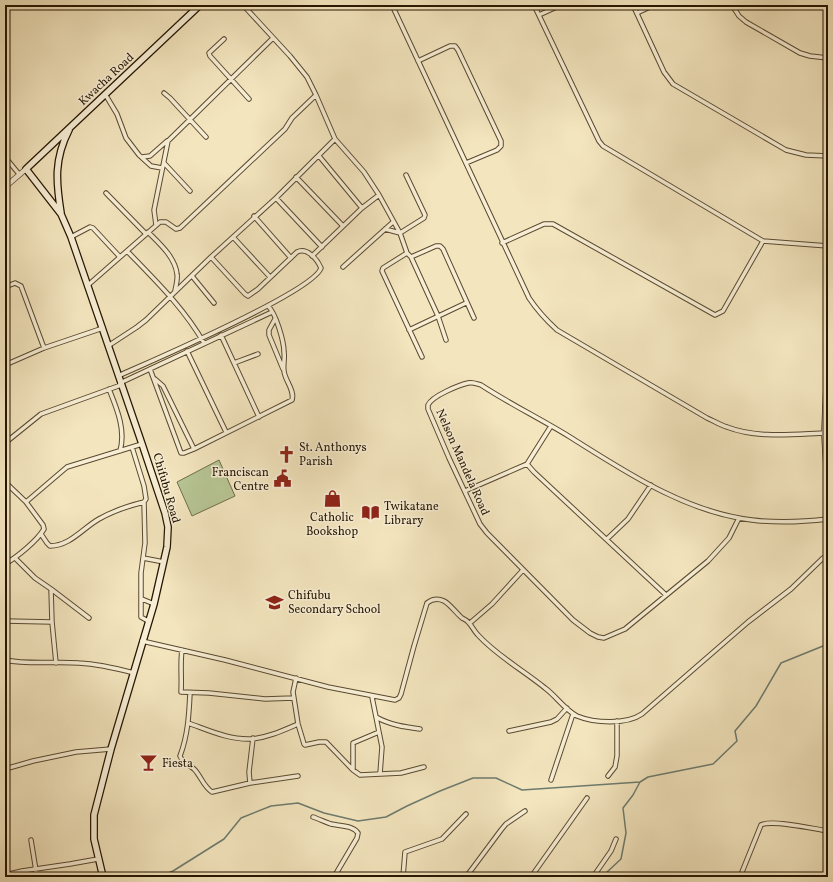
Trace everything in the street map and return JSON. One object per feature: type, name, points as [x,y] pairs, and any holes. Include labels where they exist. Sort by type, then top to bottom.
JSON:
[{"type":"main road","name":"Kwacha Road","points":[[26,169],[200,5]]},
{"type":"main road","points":[[61,214],[57,188],[58,160],[63,142],[71,126]]},
{"type":"main road","name":"Chifubu Road","points":[[26,169],[61,214],[142,444],[168,527],[167,548],[154,604],[111,749],[94,815],[94,839],[102,877]]},
{"type":"street","points":[[243,5],[301,69],[316,95],[335,139],[364,172],[379,195],[400,233],[407,253],[411,257],[438,316],[446,340]]},
{"type":"street","points":[[392,5],[529,298],[537,310],[557,330],[707,418],[727,428],[763,434],[792,435],[826,433]]},
{"type":"street","points":[[534,5],[599,141],[603,146],[763,241],[828,246]]},
{"type":"street","points":[[539,15],[561,5]]},
{"type":"street","points":[[633,5],[664,72],[673,84],[786,150],[806,155],[828,156]]},
{"type":"street","points":[[637,13],[654,5]]},
{"type":"street","points":[[732,5],[739,16],[746,22],[800,53],[828,58]]},
{"type":"street","points":[[142,157],[150,156],[168,141],[273,38]]},
{"type":"street","points":[[224,39],[209,53],[210,56],[249,99]]},
{"type":"street","points":[[418,61],[450,46],[455,46],[458,50],[501,142],[501,146],[497,150],[466,163]]},
{"type":"street","points":[[164,93],[206,137]]},
{"type":"street","points":[[105,94],[118,114],[126,138],[139,155],[151,166],[162,168]]},
{"type":"street","points":[[87,286],[160,222],[180,228],[286,129],[292,118],[316,95]]},
{"type":"street","points":[[108,346],[137,327],[254,216],[276,198],[335,139]]},
{"type":"street","points":[[156,225],[154,210],[168,141]]},
{"type":"street","points":[[5,156],[19,174]]},
{"type":"street","points":[[319,156],[362,208]]},
{"type":"street","points":[[164,162],[190,190]]},
{"type":"street","points":[[5,187],[26,169]]},
{"type":"street","points":[[385,229],[400,233],[424,218],[425,215],[406,175]]},
{"type":"street","points":[[296,177],[343,226]]},
{"type":"street","points":[[106,193],[168,253],[178,276],[175,291]]},
{"type":"street","points":[[312,256],[362,208],[379,195]]},
{"type":"street","points":[[276,198],[322,247]]},
{"type":"street","points":[[254,216],[291,258]]},
{"type":"street","points":[[343,268],[393,222]]},
{"type":"street","points":[[502,243],[544,224],[553,224],[715,315],[723,311],[763,241]]},
{"type":"street","points":[[70,237],[90,227],[93,228],[120,257]]},
{"type":"street","points":[[233,237],[270,277]]},
{"type":"street","points":[[411,257],[436,246],[440,246],[443,249],[474,318]]},
{"type":"street","points":[[5,443],[41,414],[108,389],[169,353],[268,306],[315,277],[321,268],[312,256],[306,251],[301,250],[296,252],[252,294],[248,296],[244,294],[211,257]]},
{"type":"street","points":[[127,251],[170,296],[194,325],[204,343]]},
{"type":"street","points":[[407,253],[382,270],[422,357]]},
{"type":"street","points":[[192,276],[214,303]]},
{"type":"street","points":[[5,287],[15,283],[22,286],[44,348]]},
{"type":"street","points":[[409,330],[466,303]]},
{"type":"street","points":[[268,306],[270,307],[275,319],[284,345],[283,370]]},
{"type":"street","points":[[120,381],[150,369],[272,312]]},
{"type":"street","points":[[150,369],[176,435],[179,450],[181,453],[184,453],[194,449],[292,400],[293,394],[269,335],[269,330],[275,319]]},
{"type":"street","points":[[233,323],[236,328]]},
{"type":"street","points":[[5,365],[44,348],[102,328]]},
{"type":"street","points":[[221,335],[259,417]]},
{"type":"street","points":[[186,351],[226,432]]},
{"type":"street","points":[[828,351],[826,433],[828,494]]},
{"type":"street","points":[[169,353],[172,358]]},
{"type":"street","points":[[234,363],[258,354]]},
{"type":"street","points":[[155,379],[163,386],[194,449]]},
{"type":"street","name":"Nelson Mandela Road","points":[[739,518],[729,538],[708,561],[625,629],[604,638],[598,637],[573,620],[487,533],[480,524],[428,409],[428,405],[433,399],[457,387],[467,383],[474,383],[481,385],[651,485],[695,505],[739,518],[775,522],[828,519]]},
{"type":"street","points":[[108,389],[114,402],[121,425],[122,443],[120,451]]},
{"type":"street","points":[[465,491],[527,464],[551,426]]},
{"type":"street","points":[[26,502],[67,467],[142,444]]},
{"type":"street","points":[[132,447],[144,486],[146,499],[144,502],[145,543],[141,573],[142,599],[140,614],[141,617],[148,621]]},
{"type":"street","points":[[527,464],[666,595]]},
{"type":"street","points":[[5,482],[26,502],[43,525],[44,529],[41,534],[15,558],[5,564]]},
{"type":"street","points":[[607,539],[628,518],[651,485]]},
{"type":"street","points":[[41,534],[50,546],[59,544],[83,532],[90,525],[109,514],[144,502]]},
{"type":"street","points":[[142,641],[328,687],[372,697],[395,700],[399,698],[427,603],[440,599],[470,623],[477,635],[490,647],[546,688],[573,714],[597,721],[617,721],[634,718],[642,714],[748,622],[791,589],[828,555]]},
{"type":"street","points":[[15,558],[35,578],[89,618]]},
{"type":"street","points":[[143,558],[164,562]]},
{"type":"street","points":[[470,623],[492,604],[523,570]]},
{"type":"street","points":[[51,589],[52,622],[56,662]]},
{"type":"street","points":[[142,599],[154,604]]},
{"type":"street","points":[[5,621],[52,622]]},
{"type":"street","points":[[182,650],[181,692],[209,693],[266,699],[294,698]]},
{"type":"street","points":[[5,660],[30,663],[79,663],[108,666],[134,673]]},
{"type":"street","points":[[296,678],[293,692],[298,724],[304,744],[308,745],[326,742],[331,749],[360,775],[401,773],[424,767]]},
{"type":"street","points":[[190,692],[186,739],[180,756],[181,760],[196,770],[208,789],[212,792],[250,783],[298,776]]},
{"type":"street","points":[[372,697],[382,748],[380,774]]},
{"type":"street","points":[[509,731],[551,722],[557,719],[567,708]]},
{"type":"street","points":[[551,780],[573,714]]},
{"type":"street","points":[[376,717],[384,722],[420,730]]},
{"type":"street","points":[[608,776],[615,768],[616,762],[617,721]]},
{"type":"street","points":[[188,723],[224,735],[253,738],[282,731],[298,724]]},
{"type":"street","points":[[353,770],[353,743],[379,732]]},
{"type":"street","points":[[250,783],[253,738]]},
{"type":"street","points":[[5,769],[76,752],[111,749]]},
{"type":"street","points":[[530,877],[587,798]]},
{"type":"street","points":[[466,877],[503,827],[525,811]]},
{"type":"street","points":[[403,877],[405,852],[442,839],[466,814]]},
{"type":"street","points":[[312,817],[330,824],[350,828],[358,833],[357,838],[334,877]]},
{"type":"street","points":[[740,877],[761,825],[765,823],[778,823],[828,831]]},
{"type":"street","points":[[593,877],[611,851],[616,839]]},
{"type":"street","points":[[31,840],[37,877]]},
{"type":"street","points":[[5,875],[98,859]]},
{"type":"street","points":[[826,877],[828,872]]},
{"type":"green space","points":[[219,460],[235,496],[192,516],[177,482]]},
{"type":"waterway","points":[[159,877],[173,871],[224,839],[241,818],[271,806],[298,803],[324,813],[358,821],[386,817],[440,791],[473,778],[496,778],[522,790],[640,782],[648,777],[713,764],[737,741],[735,731],[756,706],[781,663],[828,644]]},
{"type":"waterway","points":[[605,877],[606,873],[621,859],[626,833],[623,808],[633,795],[640,782]]},
{"type":"place","name":"St. Anthonys Parish","points":[[286,454]]},
{"type":"place","name":"Franciscan Centre","points":[[282,479]]},
{"type":"place","name":"Catholic Bookshop","points":[[332,498]]},
{"type":"place","name":"Twikatane Library","points":[[371,513]]},
{"type":"place","name":"Chifubu Secondary School","points":[[275,602]]},
{"type":"place","name":"Fiesta","points":[[149,763]]}]
